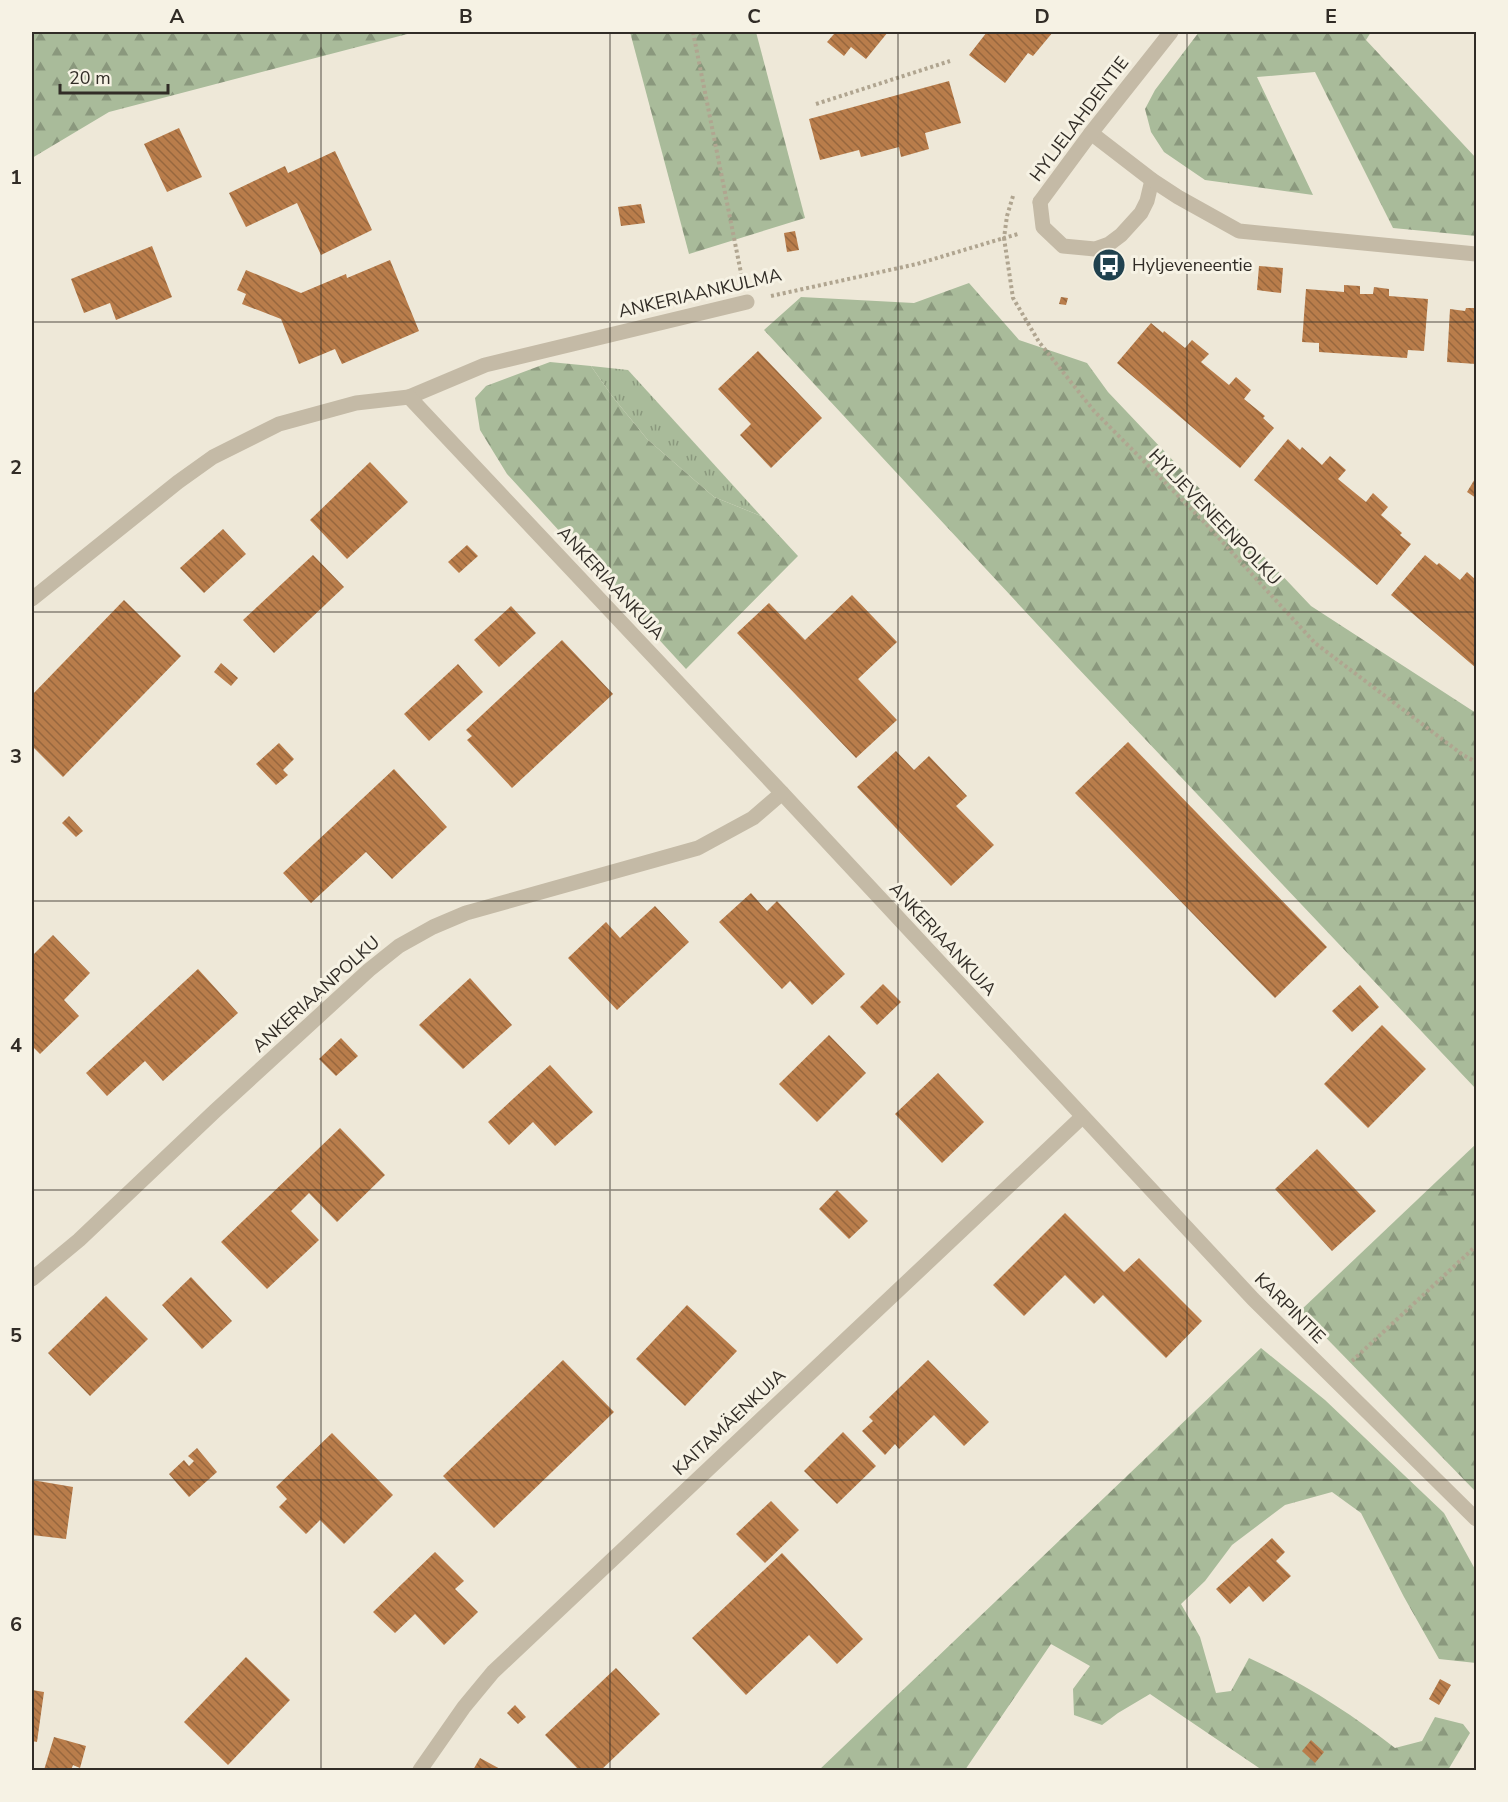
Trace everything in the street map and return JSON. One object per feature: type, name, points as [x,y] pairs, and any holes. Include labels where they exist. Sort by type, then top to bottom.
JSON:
[{"type":"street","name":"HYLJELAHDENTIE","points":[[1152,180],[1147,201],[1141,213],[1121,235],[1109,244],[1095,249],[1064,246],[1043,227],[1040,202],[1171,32]]},
{"type":"street","points":[[1091,133],[1152,180],[1239,231],[1476,254]]},
{"type":"street","name":"ANKERIAANKULMA","points":[[409,397],[485,365],[747,302]]},
{"type":"street","points":[[32,598],[213,457],[279,424],[356,403],[409,397]]},
{"type":"street","name":"ANKERIAANKUJA","points":[[409,397],[1082,1118]]},
{"type":"street","name":"ANKERIAANPOLKU","points":[[32,1279],[79,1240],[215,1111],[369,970],[399,946],[433,927],[466,913],[698,848],[753,818],[782,794]]},
{"type":"street","name":"KARPINTIE","points":[[1082,1118],[1253,1299],[1476,1519]]},
{"type":"street","name":"KAITAMÄENKUJA","points":[[420,1770],[464,1707],[493,1672],[1082,1118]]},
{"type":"path","points":[[45,32],[93,32]]},
{"type":"path","points":[[693,32],[747,302]]},
{"type":"path","points":[[816,104],[951,61]]},
{"type":"path","name":"ANKERIAANKULMA","points":[[747,302],[917,264],[1004,238]]},
{"type":"path","name":"HYLJEVENEENPOLKU","points":[[1004,238],[1013,298],[1039,342],[1094,411],[1205,523],[1315,643],[1463,755],[1476,762]]},
{"type":"path","points":[[1334,1378],[1476,1246]]},
{"type":"green space","points":[[32,32],[415,32],[109,112],[32,158]]},
{"type":"green space","points":[[630,32],[756,32],[805,218],[689,254]]},
{"type":"green space","points":[[1199,32],[1371,32],[1366,40],[1476,158],[1476,236],[1393,228],[1315,72],[1257,77],[1313,195],[1205,180],[1164,152],[1151,132],[1145,109],[1155,90]]},
{"type":"green space","points":[[969,283],[1019,340],[1087,363],[1108,392],[1311,606],[1476,713],[1476,1089],[1075,665],[764,330],[801,297],[914,303]]},
{"type":"green space","points":[[550,362],[591,366],[647,439],[714,497],[761,516],[798,556],[686,669],[507,474],[480,430],[475,398],[486,386]]},
{"type":"green space","points":[[591,366],[628,370],[761,516],[714,497],[647,439]]},
{"type":"green space","points":[[1476,1144],[1476,1492],[1300,1311]]},
{"type":"green space","points":[[1261,1348],[1325,1400],[1444,1513],[1476,1571],[1476,1663],[1439,1659],[1361,1513],[1332,1492],[1285,1505],[1232,1545],[1205,1581],[1181,1604],[1200,1637],[1216,1693],[1231,1691],[1249,1658],[1325,1698],[1395,1748],[1422,1741],[1435,1717],[1463,1724],[1470,1733],[1448,1770],[1262,1770],[1150,1694],[1102,1725],[1074,1715],[1073,1689],[1090,1666],[1051,1644],[965,1770],[819,1770]]},
{"type":"building","points":[[831,32],[888,32],[866,59],[851,47],[844,56],[827,42],[834,34]]},
{"type":"building","points":[[987,32],[1053,32],[1033,56],[1028,53],[1005,83],[969,55]]},
{"type":"building","points":[[949,81],[961,123],[925,133],[929,149],[901,157],[899,147],[861,157],[859,150],[820,160],[809,119]]},
{"type":"building","points":[[179,128],[202,177],[167,192],[144,144]]},
{"type":"building","points":[[335,151],[372,230],[321,255],[297,203],[246,227],[229,193],[285,166],[288,173]]},
{"type":"building","points":[[641,204],[645,223],[621,226],[618,207]]},
{"type":"building","points":[[795,231],[799,250],[787,252],[784,233]]},
{"type":"building","points":[[152,246],[172,297],[116,320],[110,303],[84,313],[71,279]]},
{"type":"building","points":[[390,260],[419,331],[342,364],[335,349],[299,364],[281,319],[242,304],[246,294],[237,290],[246,270],[301,293],[346,274],[347,278]]},
{"type":"building","points":[[1259,266],[1283,268],[1281,293],[1257,290]]},
{"type":"building","points":[[1344,285],[1360,286],[1360,294],[1373,294],[1374,287],[1389,289],[1389,296],[1428,299],[1424,351],[1408,350],[1407,358],[1319,352],[1319,343],[1302,342],[1306,289],[1344,292]]},
{"type":"building","points":[[1061,297],[1068,298],[1066,305],[1059,304]]},
{"type":"building","points":[[1466,308],[1476,308],[1476,364],[1447,362],[1450,309],[1465,311]]},
{"type":"building","points":[[1151,323],[1185,348],[1192,340],[1209,354],[1201,362],[1229,385],[1236,377],[1251,390],[1244,399],[1265,416],[1263,418],[1274,428],[1240,468],[1117,363]]},
{"type":"building","points":[[758,351],[822,418],[771,468],[740,435],[751,424],[718,389]]},
{"type":"building","points":[[1288,439],[1300,450],[1302,447],[1322,465],[1330,456],[1346,470],[1338,479],[1366,502],[1373,493],[1388,507],[1381,515],[1411,544],[1377,585],[1254,480]]},
{"type":"building","points":[[370,462],[408,502],[347,559],[310,520]]},
{"type":"building","points":[[1476,477],[1476,498],[1467,492]]},
{"type":"building","points":[[223,529],[246,554],[204,593],[180,568]]},
{"type":"building","points":[[467,545],[478,556],[459,573],[448,562]]},
{"type":"building","points":[[313,555],[344,587],[274,653],[243,620]]},
{"type":"building","points":[[1425,555],[1460,580],[1467,572],[1476,580],[1476,668],[1391,595]]},
{"type":"building","points":[[852,595],[897,642],[858,679],[897,720],[856,758],[737,633],[769,603],[805,640]]},
{"type":"building","points":[[124,600],[181,656],[63,777],[32,746],[32,695]]},
{"type":"building","points":[[511,606],[536,633],[499,667],[474,640]]},
{"type":"building","points":[[562,640],[613,694],[512,788],[467,740],[472,736],[466,730]]},
{"type":"building","points":[[221,663],[238,678],[231,686],[214,672]]},
{"type":"building","points":[[458,664],[483,692],[429,741],[404,714]]},
{"type":"building","points":[[1128,742],[1327,947],[1275,998],[1075,793]]},
{"type":"building","points":[[279,743],[294,759],[283,770],[288,775],[276,785],[256,764]]},
{"type":"building","points":[[896,751],[914,770],[929,756],[967,796],[956,806],[994,845],[951,886],[857,787]]},
{"type":"building","points":[[394,769],[447,827],[392,879],[366,852],[311,903],[283,873]]},
{"type":"building","points":[[69,816],[83,831],[76,837],[62,823]]},
{"type":"building","points":[[751,893],[767,911],[777,901],[845,974],[812,1005],[790,981],[782,989],[719,922]]},
{"type":"building","points":[[655,906],[689,942],[617,1010],[568,958],[606,922],[620,938]]},
{"type":"building","points":[[53,935],[90,973],[64,1000],[79,1016],[40,1054],[32,1046],[32,956]]},
{"type":"building","points":[[198,969],[238,1013],[163,1081],[145,1061],[107,1096],[86,1073]]},
{"type":"building","points":[[470,978],[512,1025],[463,1069],[419,1025]]},
{"type":"building","points":[[883,984],[901,1002],[877,1025],[860,1007]]},
{"type":"building","points":[[1360,985],[1379,1007],[1352,1032],[1332,1011]]},
{"type":"building","points":[[1382,1025],[1426,1069],[1368,1128],[1324,1084]]},
{"type":"building","points":[[829,1035],[866,1073],[817,1122],[779,1084]]},
{"type":"building","points":[[341,1038],[358,1056],[336,1076],[319,1059]]},
{"type":"building","points":[[550,1065],[593,1112],[555,1146],[533,1122],[509,1145],[488,1122]]},
{"type":"building","points":[[938,1073],[984,1122],[942,1163],[895,1114]]},
{"type":"building","points":[[340,1128],[385,1175],[337,1222],[309,1193],[291,1211],[319,1240],[267,1289],[221,1242]]},
{"type":"building","points":[[1317,1149],[1376,1211],[1332,1251],[1275,1189]]},
{"type":"building","points":[[837,1190],[868,1221],[849,1239],[819,1209]]},
{"type":"building","points":[[1065,1213],[1124,1272],[1139,1258],[1202,1321],[1166,1358],[1103,1295],[1094,1304],[1065,1275],[1024,1316],[993,1285]]},
{"type":"building","points":[[191,1277],[232,1321],[202,1349],[162,1305]]},
{"type":"building","points":[[106,1296],[148,1339],[90,1396],[48,1353]]},
{"type":"building","points":[[687,1305],[737,1351],[685,1406],[636,1359]]},
{"type":"building","points":[[563,1360],[614,1412],[494,1528],[443,1476]]},
{"type":"building","points":[[928,1360],[989,1422],[964,1446],[934,1415],[899,1449],[895,1444],[885,1455],[862,1431],[873,1421],[869,1417]]},
{"type":"building","points":[[843,1432],[876,1466],[837,1504],[804,1471]]},
{"type":"building","points":[[332,1433],[393,1495],[344,1544],[320,1520],[306,1534],[279,1507],[287,1499],[276,1487]]},
{"type":"building","points":[[197,1448],[217,1472],[189,1497],[169,1474],[184,1460],[189,1466],[194,1461],[188,1456]]},
{"type":"building","points":[[32,1480],[73,1487],[66,1539],[32,1535]]},
{"type":"building","points":[[771,1501],[799,1530],[765,1563],[736,1534]]},
{"type":"building","points":[[1272,1538],[1285,1552],[1276,1561],[1291,1576],[1263,1602],[1249,1586],[1230,1604],[1216,1589]]},
{"type":"building","points":[[435,1552],[464,1581],[455,1589],[478,1612],[444,1645],[415,1614],[395,1633],[373,1612]]},
{"type":"building","points":[[782,1553],[863,1639],[837,1664],[809,1635],[746,1695],[692,1638]]},
{"type":"building","points":[[246,1657],[290,1700],[228,1765],[184,1722]]},
{"type":"building","points":[[616,1668],[660,1714],[601,1770],[579,1770],[545,1735]]},
{"type":"building","points":[[1440,1679],[1451,1685],[1439,1705],[1429,1699]]},
{"type":"building","points":[[32,1690],[44,1692],[37,1742],[32,1741]]},
{"type":"building","points":[[515,1705],[526,1717],[518,1724],[507,1713]]},
{"type":"building","points":[[54,1737],[86,1746],[80,1768],[73,1765],[71,1770],[44,1770]]},
{"type":"building","points":[[1311,1740],[1324,1752],[1315,1763],[1302,1751]]},
{"type":"building","points":[[480,1758],[502,1770],[473,1770]]},
{"type":"place","name":"Hyljeveneentie","points":[[1109,265]]}]
